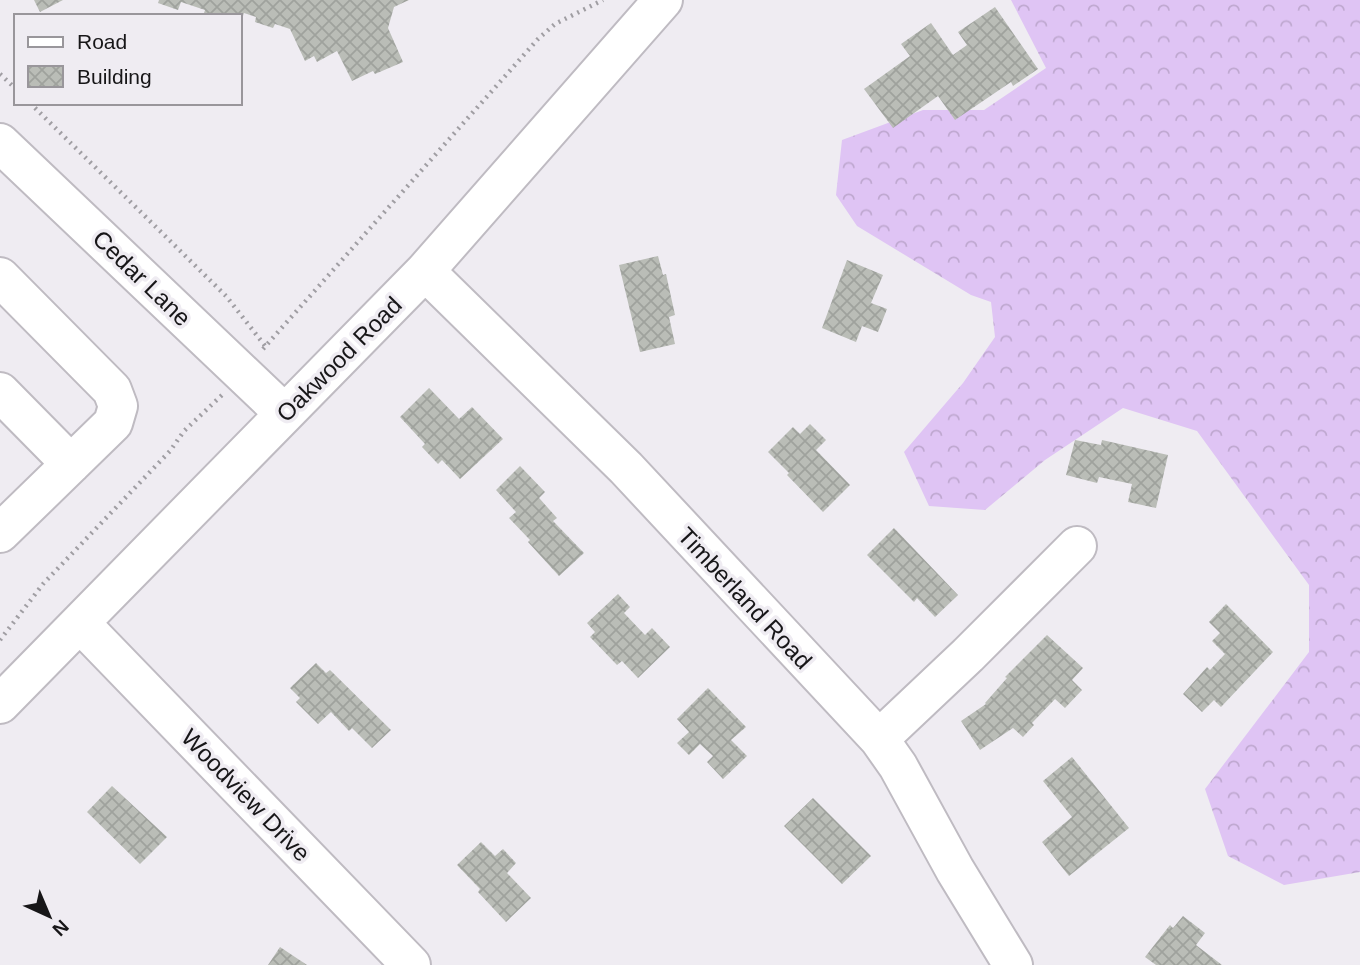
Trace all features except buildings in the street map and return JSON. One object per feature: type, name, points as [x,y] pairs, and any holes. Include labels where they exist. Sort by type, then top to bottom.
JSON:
[{"type":"street","name":"Oakwood Road","points":[[0,704],[425,271],[663,0]]},
{"type":"street","name":"Cedar Lane","points":[[0,143],[284,413]]},
{"type":"street","name":"Timberland Road","points":[[425,271],[626,468],[879,739],[898,766],[955,870],[1013,965]]},
{"type":"street","points":[[0,276],[112,390],[118,406],[113,423],[0,533]]},
{"type":"street","points":[[0,392],[71,464]]},
{"type":"street","points":[[879,739],[1077,546]]},
{"type":"street","name":"Woodview Drive","points":[[81,624],[411,965]]},
{"type":"path","points":[[258,355],[538,39],[555,24],[603,0]]},
{"type":"path","points":[[0,74],[14,87]]},
{"type":"path","points":[[32,105],[226,296],[266,347]]},
{"type":"path","points":[[0,640],[43,584],[170,451],[184,431],[226,391]]},
{"type":"green space","points":[[1011,0],[1360,0],[1360,872],[1284,885],[1228,856],[1205,789],[1309,652],[1309,585],[1197,431],[1123,408],[1045,460],[985,510],[929,506],[904,452],[963,383],[995,337],[991,302],[971,295],[857,226],[836,195],[842,140],[923,110],[984,110],[1046,68]]}]
